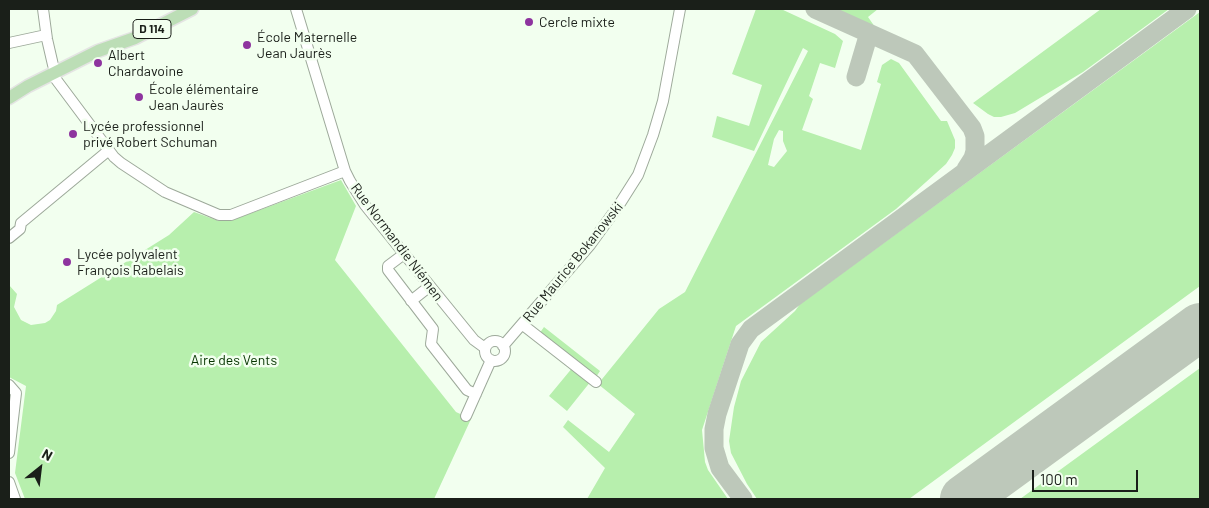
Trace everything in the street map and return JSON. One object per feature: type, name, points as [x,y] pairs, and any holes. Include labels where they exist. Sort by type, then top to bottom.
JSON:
[{"type":"main road","name":"D 114","points":[[9,98],[98,51],[135,38],[192,9]]},
{"type":"street","points":[[42,9],[54,73],[109,150],[121,163],[165,192],[192,205],[218,215],[226,216],[345,171]]},
{"type":"street","name":"Rue Normandie Niémen","points":[[296,9],[345,171],[366,205],[404,254],[474,340],[485,348]]},
{"type":"street","name":"Rue Maurice Bokanowski","points":[[503,346],[608,221],[638,175],[653,135],[663,100],[680,9]]},
{"type":"street","points":[[9,43],[46,35]]},
{"type":"street","points":[[9,238],[20,228],[21,223],[109,150]]},
{"type":"street","points":[[404,254],[388,266],[388,270],[433,329],[431,344],[467,390],[476,394]]},
{"type":"street","points":[[411,301],[430,286]]},
{"type":"street","points":[[523,324],[596,382]]},
{"type":"street","points":[[495,341],[503,346],[505,352],[502,358],[496,361],[486,356],[485,348],[489,343],[495,341]]},
{"type":"street","points":[[466,416],[491,360]]},
{"type":"street","points":[[9,385],[16,393],[9,453]]},
{"type":"street","points":[[9,482],[15,499]]},
{"type":"green space","points":[[756,9],[781,9],[835,34],[843,41],[835,68],[820,63],[809,96],[813,99],[802,130],[861,150],[881,84],[877,82],[882,65],[891,59],[899,63],[941,121],[947,121],[955,140],[955,148],[946,164],[896,209],[736,326],[702,430],[705,462],[708,470],[728,499],[587,499],[605,468],[563,427],[568,420],[609,452],[635,414],[598,384],[659,309],[685,292],[808,51],[803,48],[754,151],[712,137],[717,116],[749,126],[762,85],[732,74]],"holes":[[[779,130],[783,131],[783,141],[787,151],[774,167],[768,165],[774,139]]]},
{"type":"green space","points":[[834,9],[878,9],[868,17],[875,27]]},
{"type":"green space","points":[[1101,9],[1169,9],[1083,72],[1015,113],[994,117],[973,103]]},
{"type":"green space","points":[[1200,12],[1200,286],[909,499],[757,499],[731,453],[729,441],[734,407],[741,381],[761,342],[795,311],[800,304]]},
{"type":"green space","name":"Aire des Vents","points":[[341,180],[356,206],[335,260],[456,412],[471,419],[434,499],[25,499],[15,473],[26,386],[9,377],[9,285],[17,294],[14,307],[21,320],[31,325],[45,323],[50,320],[56,311],[57,305],[169,235],[194,212],[219,221],[230,221]]},
{"type":"green space","points":[[544,327],[600,371],[596,377],[539,334]]},
{"type":"green space","points":[[573,367],[591,381],[567,411],[549,396]]},
{"type":"green space","points":[[1200,368],[1200,499],[1020,499]]},
{"type":"taxiway","points":[[815,9],[915,54],[972,128],[975,136],[975,151],[966,169]]},
{"type":"taxiway","points":[[743,499],[720,468],[714,448],[714,429],[717,414],[740,344],[751,329],[1187,9]]},
{"type":"taxiway","points":[[856,77],[869,33]]},
{"type":"runway","points":[[964,499],[1200,327]]},
{"type":"place","name":"Cercle mixte","points":[[529,22]]},
{"type":"place","name":"École Maternelle Jean Jaurès","points":[[247,45]]},
{"type":"place","name":"Albert Chardavoine","points":[[98,63]]},
{"type":"place","name":"École élémentaire Jean Jaurès","points":[[139,97]]},
{"type":"place","name":"Lycée professionnel privé Robert Schuman","points":[[73,134]]},
{"type":"place","name":"Lycée polyvalent François Rabelais","points":[[67,262]]}]
